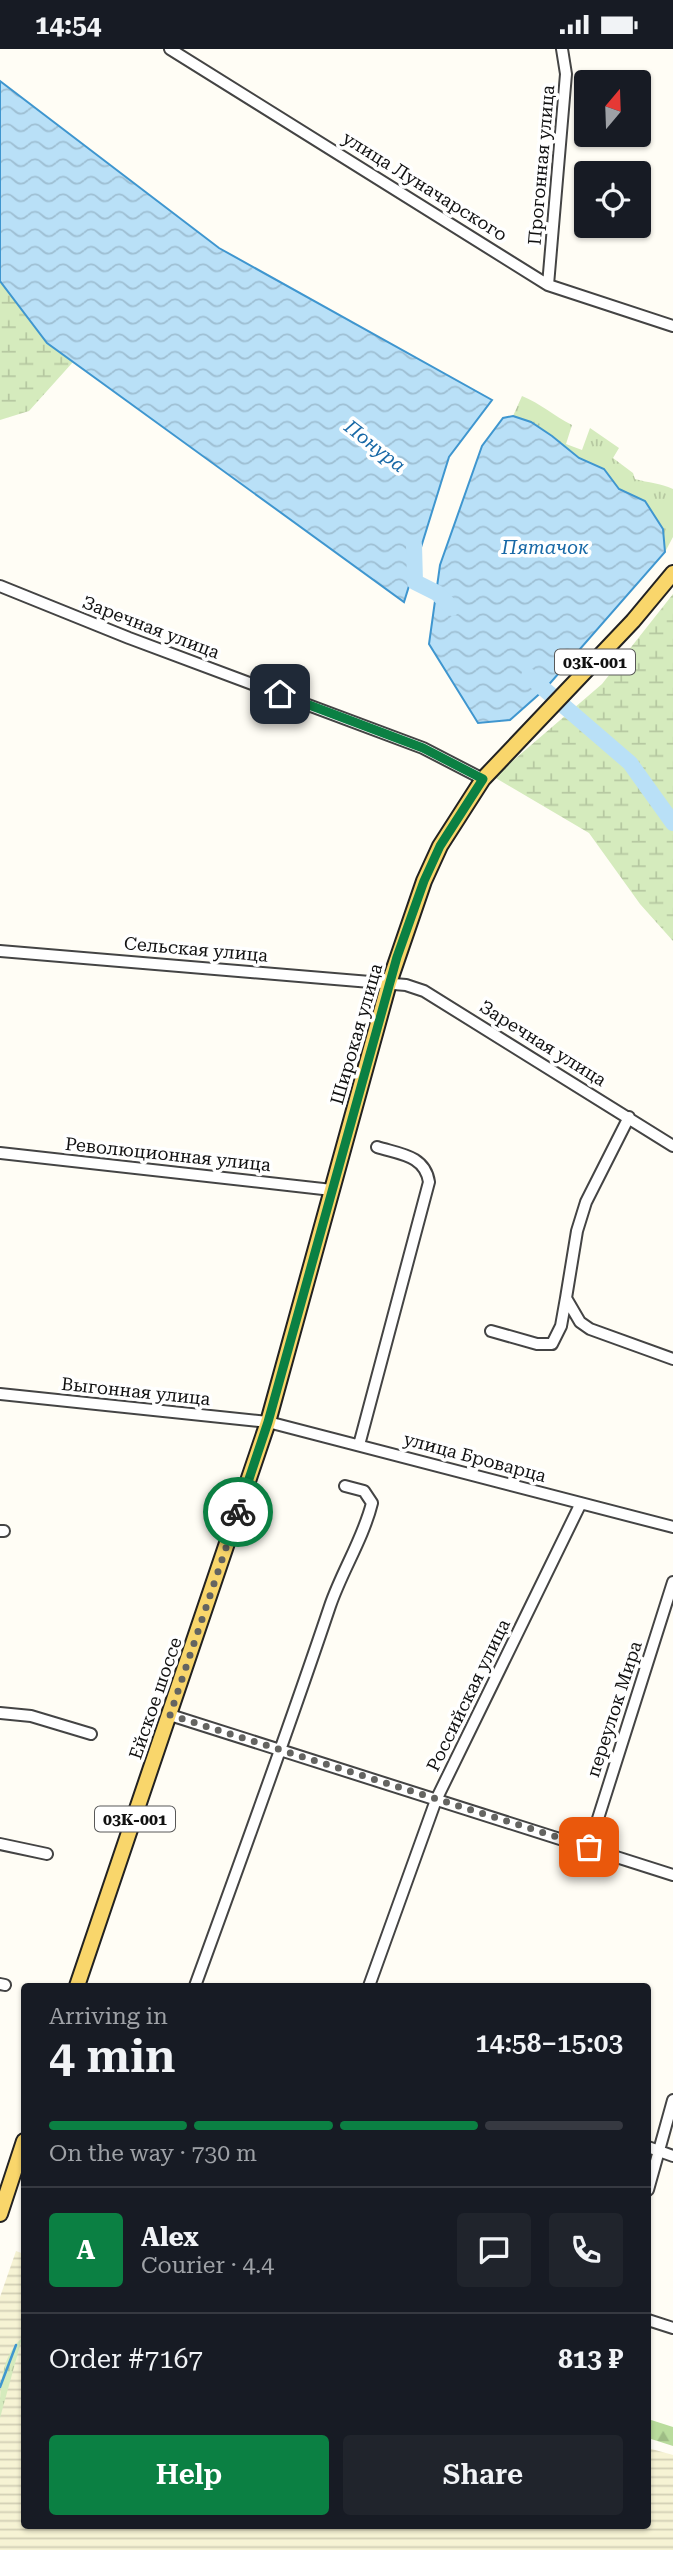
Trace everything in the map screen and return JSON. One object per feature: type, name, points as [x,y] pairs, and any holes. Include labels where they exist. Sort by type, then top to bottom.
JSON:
[{"type":"main road","name":"Широкая улица","points":[[268,1422],[389,983],[424,881],[440,846],[483,779],[633,621],[673,573]]},
{"type":"main road","name":"Ейское шоссе","points":[[77,1983],[268,1422]]},
{"type":"main road","points":[[0,2214],[21,2150]]},
{"type":"street","name":"улица Луначарского","points":[[170,49],[548,285],[673,326]]},
{"type":"street","name":"Прогонная улица","points":[[548,285],[566,73],[562,49]]},
{"type":"street","name":"Заречная улица","points":[[0,586],[129,638],[415,744],[483,779]]},
{"type":"street","name":"Сельская улица","points":[[0,951],[389,983]]},
{"type":"street","name":"Заречная улица","points":[[389,983],[424,991],[673,1146]]},
{"type":"street","points":[[491,1331],[537,1344],[552,1344],[561,1326],[577,1231],[586,1202],[629,1117]]},
{"type":"street","points":[[359,1445],[429,1182],[426,1167],[419,1161],[377,1146]]},
{"type":"street","name":"Революционная улица","points":[[0,1153],[332,1190]]},
{"type":"street","points":[[566,1298],[580,1322],[590,1329],[673,1359]]},
{"type":"street","name":"Выгонная улица","points":[[0,1394],[268,1422]]},
{"type":"street","name":"улица Броварца","points":[[268,1422],[673,1527]]},
{"type":"street","points":[[196,1983],[336,1590],[369,1518],[372,1503],[364,1491],[345,1486]]},
{"type":"street","name":"Российская улица","points":[[370,1983],[436,1800],[581,1503]]},
{"type":"street","name":"переулок Мира","points":[[589,1847],[673,1582]]},
{"type":"street","points":[[0,1713],[30,1716],[90,1734]]},
{"type":"street","points":[[170,1715],[673,1875]]},
{"type":"street","points":[[0,1844],[47,1854]]},
{"type":"street","points":[[651,2180],[657,2161],[652,2149],[673,2100]]},
{"type":"street","points":[[652,2149],[673,2156]]},
{"type":"street","points":[[651,2321],[673,2328]]},
{"type":"shaded area","points":[[16,2251],[21,2253],[21,2529],[651,2529],[651,2449],[673,2455],[673,2550],[0,2550],[0,2297]]},
{"type":"green space","points":[[0,281],[47,343],[73,362],[29,411],[0,420]]},
{"type":"green space","points":[[522,396],[572,425],[566,444],[582,450],[590,428],[619,448],[613,458],[633,473],[635,479],[673,489],[673,537],[665,552],[663,529],[645,501],[619,489],[604,469],[579,458],[531,422],[513,416]]},
{"type":"green space","points":[[673,594],[673,941],[640,904],[589,833],[494,777],[602,684]]},
{"type":"green space","points":[[21,2339],[0,2418],[5,2364]]},
{"type":"green space","points":[[651,2420],[673,2427],[673,2446],[651,2439]]},
{"type":"water","points":[[0,81],[219,248],[492,400],[449,457],[404,602],[47,343],[0,281]]},
{"type":"water","name":"Пятачок","points":[[513,416],[531,422],[579,458],[604,469],[619,489],[645,501],[663,529],[665,552],[545,689],[510,720],[478,723],[429,644],[440,565],[482,446],[503,418]]},
{"type":"waterway","name":"Понура","points":[[414,545],[415,582],[437,593],[452,608]]},
{"type":"waterway","name":"Понура","points":[[529,676],[630,763],[673,823]]},
{"type":"waterway","points":[[0,2387],[16,2345]]},
{"type":"way so far","points":[[238,1512],[170,1715],[589,1847]]},
{"type":"route","points":[[238,1512],[268,1422],[397,957],[424,881],[440,846],[483,779],[423,748],[280,694]]}]
